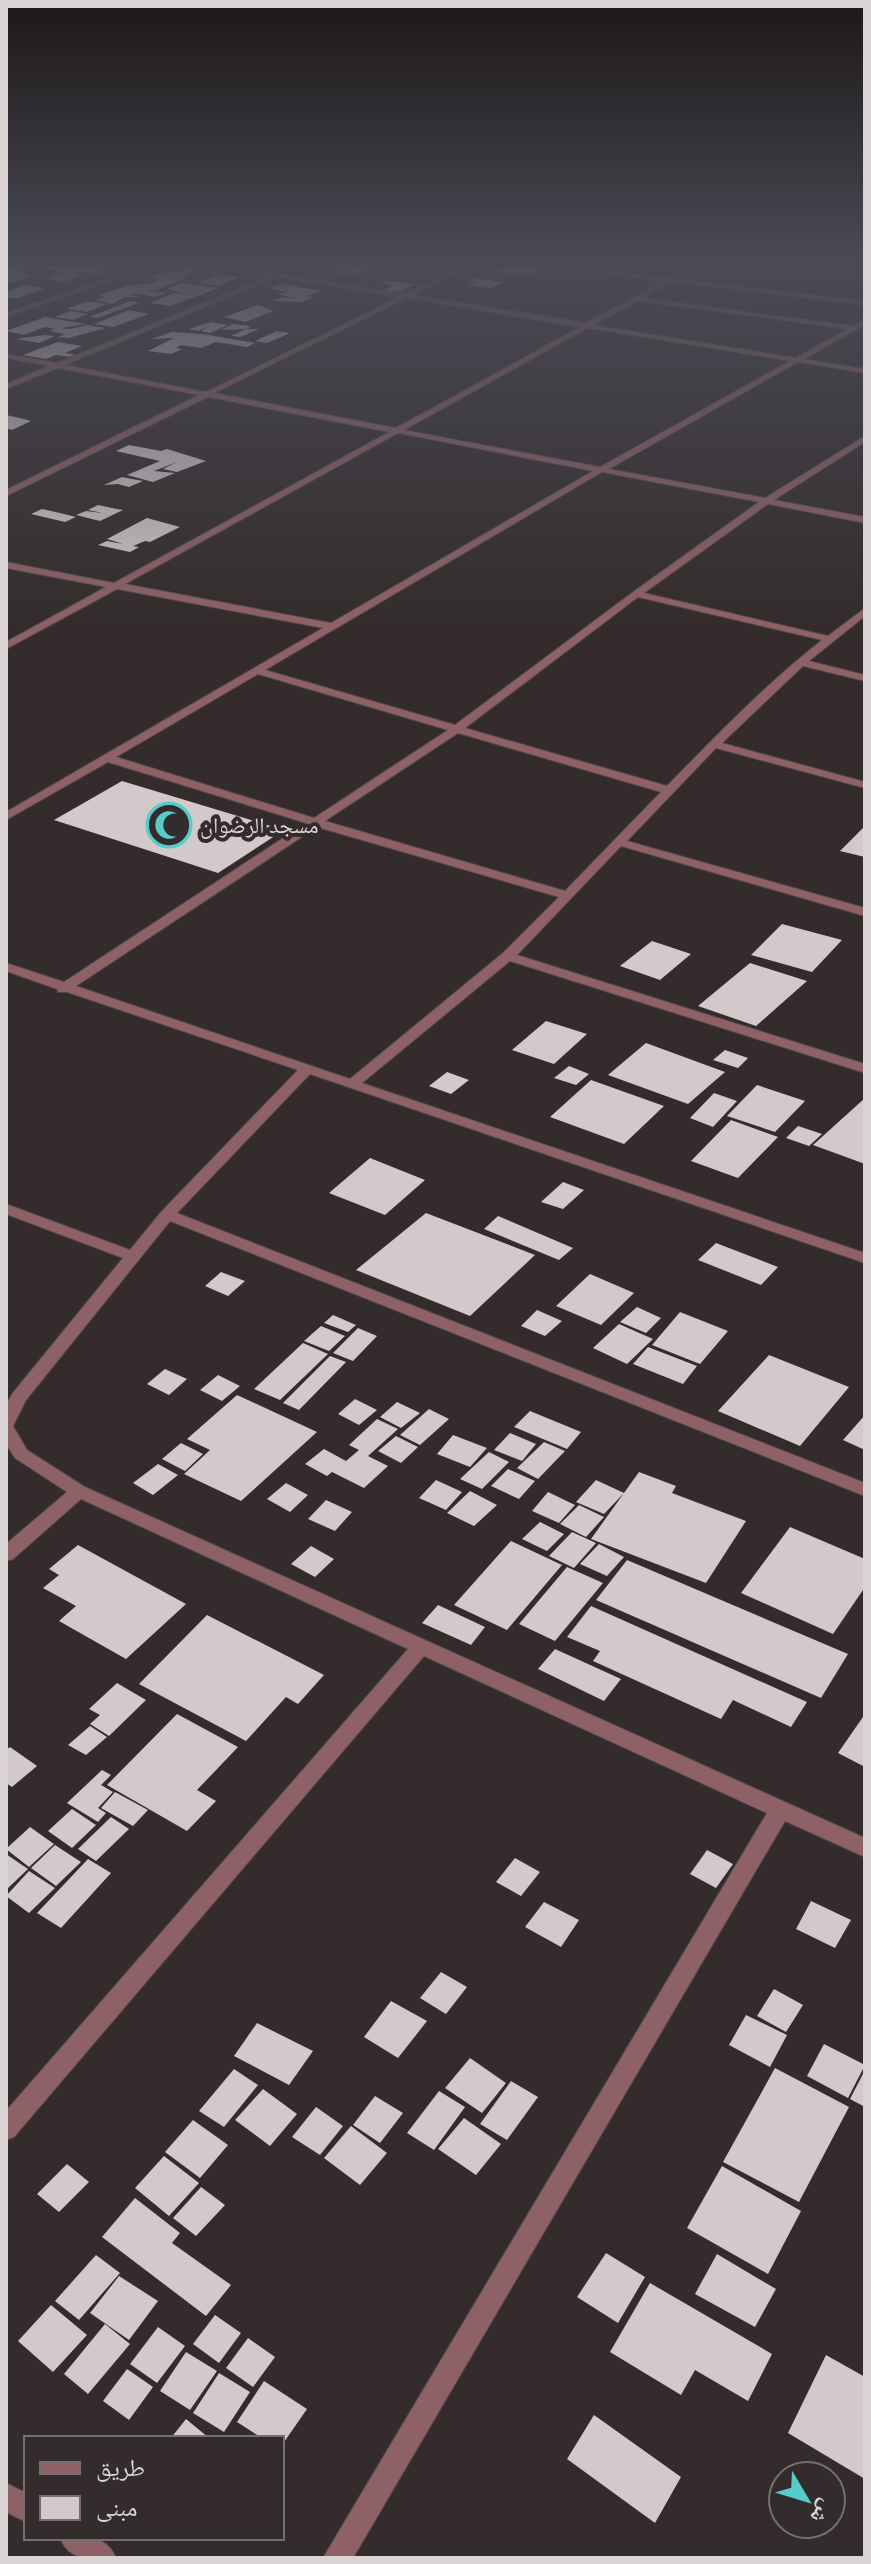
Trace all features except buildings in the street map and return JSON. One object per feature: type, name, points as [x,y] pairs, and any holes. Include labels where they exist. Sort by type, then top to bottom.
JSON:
[{"type":"street","points":[[153,384],[865,520]]},
{"type":"street","points":[[6,493],[224,384]]},
{"type":"street","points":[[6,646],[483,384]]},
{"type":"street","points":[[6,817],[110,759],[254,670],[754,384]]},
{"type":"street","points":[[63,989],[458,728],[636,594],[767,501],[865,438]]},
{"type":"street","points":[[6,565],[114,588],[330,626]]},
{"type":"street","points":[[636,594],[829,639]]},
{"type":"street","points":[[352,1084],[508,956],[714,744],[801,662],[865,611]]},
{"type":"street","points":[[801,662],[865,678]]},
{"type":"street","points":[[254,670],[667,790]]},
{"type":"street","points":[[714,744],[865,785]]},
{"type":"street","points":[[110,759],[566,895]]},
{"type":"street","points":[[619,842],[865,912]]},
{"type":"street","points":[[508,956],[865,1069]]},
{"type":"street","points":[[6,967],[63,989],[865,1258]]},
{"type":"street","points":[[307,1069],[167,1214],[18,1398],[6,1426],[21,1454],[79,1491],[865,1848]]},
{"type":"street","points":[[6,1209],[134,1257]]},
{"type":"street","points":[[167,1214],[865,1490]]},
{"type":"street","points":[[6,1554],[79,1491]]},
{"type":"street","points":[[6,2129],[421,1647]]},
{"type":"street","points":[[337,2558],[780,1810]]},
{"type":"street","points":[[6,2497],[24,2507]]},
{"type":"street","points":[[77,2540],[102,2558]]},
{"type":"place","name":"مسجد الرضوان","points":[[169,825]]}]
